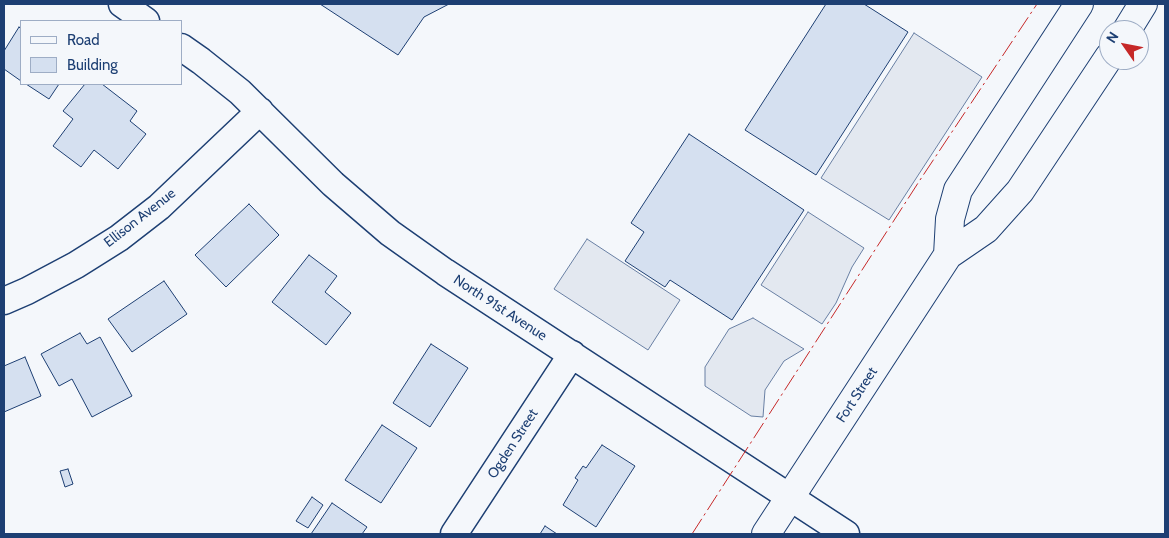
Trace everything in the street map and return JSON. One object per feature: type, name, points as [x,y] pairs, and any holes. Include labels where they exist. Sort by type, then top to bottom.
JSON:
[{"type":"main road","name":"Fort Street","points":[[948,255],[950,219],[958,190],[1079,4]]},
{"type":"main road","points":[[1133,20],[1144,4]]},
{"type":"main road","name":"Fort Street","points":[[766,534],[948,255],[986,229],[1020,191],[1100,70]]},
{"type":"street","points":[[122,4],[145,20]]},
{"type":"street","name":"North 91st Avenue","points":[[182,48],[240,92],[333,184],[390,233],[445,272],[846,534]]},
{"type":"street","name":"Ellison Avenue","points":[[4,301],[76,265],[119,238],[159,207],[260,112]]},
{"type":"street","name":"Ogden Street","points":[[454,534],[572,354]]},
{"type":"shaded area","points":[[914,33],[982,77],[889,220],[821,178]]},
{"type":"shaded area","points":[[808,212],[864,248],[852,267],[836,303],[822,324],[761,285]]},
{"type":"shaded area","points":[[587,239],[680,300],[648,350],[554,289]]},
{"type":"shaded area","points":[[753,318],[804,349],[784,361],[765,390],[763,417],[751,416],[705,386],[705,367],[729,329]]},
{"type":"building","points":[[320,4],[449,4],[424,17],[398,55]]},
{"type":"building","points":[[826,4],[864,4],[908,32],[816,175],[745,130]]},
{"type":"building","points":[[19,27],[20,80],[4,69],[4,51]]},
{"type":"building","points":[[28,85],[58,85],[49,99]]},
{"type":"building","points":[[84,85],[103,85],[137,111],[130,121],[146,134],[118,169],[94,150],[81,167],[53,146],[73,119],[63,111]]},
{"type":"building","points":[[689,134],[804,210],[732,320],[670,280],[665,287],[625,261],[644,232],[631,223]]},
{"type":"building","points":[[249,204],[279,235],[226,287],[195,255]]},
{"type":"building","points":[[309,255],[337,276],[325,292],[351,313],[326,345],[272,302]]},
{"type":"building","points":[[164,281],[187,314],[132,352],[108,319]]},
{"type":"building","points":[[80,333],[87,344],[100,337],[132,396],[92,417],[72,379],[59,386],[41,354]]},
{"type":"building","points":[[431,344],[468,368],[430,427],[393,403]]},
{"type":"building","points":[[25,357],[41,396],[4,412],[4,366]]},
{"type":"building","points":[[382,425],[417,448],[381,503],[345,480]]},
{"type":"building","points":[[602,445],[635,466],[596,527],[563,505],[578,480],[575,478],[583,466],[586,468]]},
{"type":"building","points":[[68,469],[73,484],[65,487],[60,471]]},
{"type":"building","points":[[312,497],[323,505],[308,528],[296,521]]},
{"type":"building","points":[[332,503],[367,527],[362,534],[311,534]]},
{"type":"building","points":[[545,526],[557,534],[540,534]]},
{"type":"power","points":[[692,534],[920,180],[1037,4]]}]
